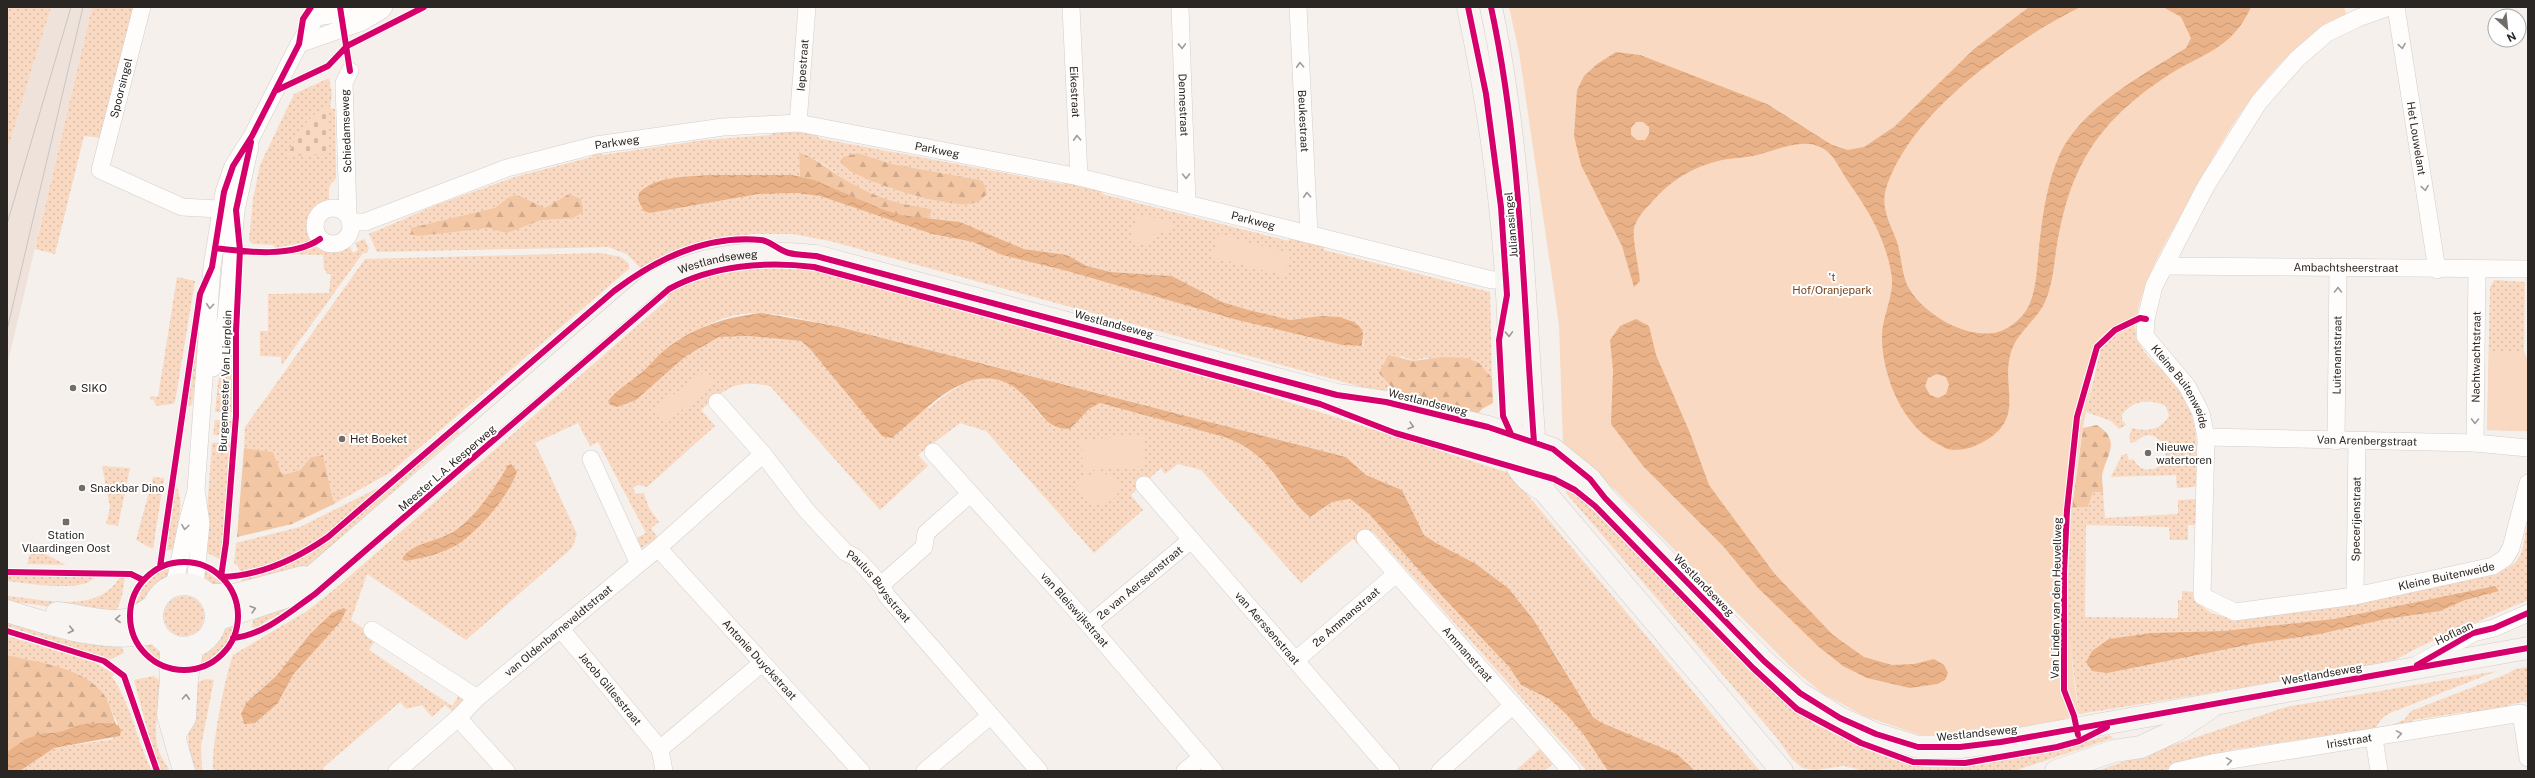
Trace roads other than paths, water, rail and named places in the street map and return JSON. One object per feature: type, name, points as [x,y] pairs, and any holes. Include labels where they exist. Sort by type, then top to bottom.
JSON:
[{"type":"main road","name":"Julianasingel","points":[[1468,7],[1486,94],[1493,147],[1516,279],[1535,452]]},
{"type":"main road","name":"Julianasingel","points":[[1490,7],[1499,50],[1513,146],[1516,279],[1511,444]]},
{"type":"main road","name":"Westlandseweg","points":[[651,284],[696,263],[724,257],[788,253],[816,256],[1337,395],[1386,402],[1535,452],[1553,449],[1568,459],[1590,479],[1605,498],[1764,661],[1800,694],[1840,718],[1876,734],[1918,747],[1960,747],[2001,742],[2528,648]]},
{"type":"main road","name":"Meester L.A. Kesperweg","points":[[216,620],[291,595],[651,284]]},
{"type":"main road","points":[[1511,444],[1516,467],[1530,483],[1544,491],[1782,771]]},
{"type":"main road","points":[[1535,452],[1544,491]]},
{"type":"main road","name":"Meester L.A. Kesperweg","points":[[202,591],[234,595],[314,575]]},
{"type":"main road","points":[[184,771],[175,734],[168,715],[171,677],[164,639],[152,620],[154,606],[162,593],[174,586],[184,584],[202,591]]},
{"type":"main road","name":"Burgemeester Van Lierplein","points":[[202,591],[215,607],[216,620]]},
{"type":"main road","points":[[7,608],[103,620],[130,618],[154,606]]},
{"type":"main road","points":[[7,611],[64,628],[102,636],[134,636],[164,639],[182,648],[193,646],[208,636],[216,620]]},
{"type":"main road","points":[[175,734],[184,718],[187,678],[193,646]]},
{"type":"main road","name":"Westlandseweg","points":[[2056,771],[2114,751],[2141,747],[2177,730],[2218,703]]},
{"type":"main road","name":"Westlandseweg","points":[[2114,751],[2168,712]]},
{"type":"street","name":"Spoorsingel","points":[[142,7],[100,170],[182,207],[229,209]]},
{"type":"street","points":[[229,209],[252,136],[299,44],[316,17],[384,7]]},
{"type":"street","points":[[299,44],[362,22],[387,7]]},
{"type":"street","name":"Iepestraat","points":[[798,123],[807,7]]},
{"type":"street","name":"Eikestraat","points":[[1070,7],[1079,177]]},
{"type":"street","name":"Dennestraat","points":[[1180,7],[1187,203]]},
{"type":"street","name":"Beukestraat","points":[[1298,7],[1309,234]]},
{"type":"street","name":"Kleine Buitenweide","points":[[2389,7],[2358,18],[2327,33],[2297,59],[2259,102],[2206,186],[2154,286],[2146,319],[2146,336],[2187,386],[2201,413],[2206,437],[2202,596],[2235,612],[2355,596],[2493,566],[2502,560],[2511,548],[2528,483]]},
{"type":"street","name":"Het Louwelant","points":[[2396,7],[2437,270]]},
{"type":"street","name":"Schiedamseweg","points":[[350,71],[344,84],[350,219]]},
{"type":"street","name":"Parkweg","points":[[350,219],[365,222],[507,168],[596,144],[722,128],[798,123],[1079,177],[1492,280],[1516,279]]},
{"type":"street","name":"Burgemeester Van Lierplein","points":[[202,591],[201,523],[196,490],[212,267],[229,209]]},
{"type":"street","name":"Burgemeester Van Lierplein","points":[[203,407],[226,318],[229,276],[229,209]]},
{"type":"street","name":"Ambachtsheerstraat","points":[[2164,266],[2437,270],[2528,269]]},
{"type":"street","points":[[212,267],[229,276]]},
{"type":"street","name":"Luitenantstraat","points":[[2336,441],[2338,269]]},
{"type":"street","name":"Nachtwachtstraat","points":[[2475,443],[2477,270]]},
{"type":"street","name":"Paulus Buysstraat","points":[[717,402],[763,454],[816,520],[845,552],[855,557],[881,585],[887,596],[1039,771]]},
{"type":"street","name":"Van Arenbergstraat","points":[[2206,437],[2357,442],[2475,443],[2528,448]]},
{"type":"street","name":"Specerijenstraat","points":[[2355,596],[2357,442]]},
{"type":"street","name":"van Bleiswijkstraat","points":[[933,452],[1089,625],[1214,771]]},
{"type":"street","name":"van Oldenbarneveldtstraat","points":[[397,771],[458,718],[477,698],[638,562],[658,548],[763,454]]},
{"type":"street","points":[[591,459],[638,562]]},
{"type":"street","name":"van Aerssenstraat","points":[[1144,485],[1391,771]]},
{"type":"street","name":"Burgemeester Van Lierplein","points":[[174,586],[180,562],[186,520],[196,490]]},
{"type":"street","points":[[881,585],[924,547],[926,533],[970,494]]},
{"type":"street","name":"Ammanstraat","points":[[1365,538],[1571,771]]},
{"type":"street","name":"2e van Aerssenstraat","points":[[1089,625],[1191,540]]},
{"type":"street","name":"Antonie Duyckstraat","points":[[658,548],[861,771]]},
{"type":"street","name":"2e Ammanstraat","points":[[1296,660],[1396,574]]},
{"type":"street","name":"Hoflaan","points":[[2412,668],[2473,633],[2494,628],[2528,612]]},
{"type":"street","name":"Jacob Gillesstraat","points":[[560,628],[660,749],[664,771]]},
{"type":"street","name":"Hoflaan","points":[[2455,660],[2481,644],[2494,628]]},
{"type":"street","points":[[372,630],[477,698]]},
{"type":"street","points":[[660,749],[762,663]]},
{"type":"street","points":[[1440,771],[1513,705]]},
{"type":"street","name":"Irisstraat","points":[[2188,770],[2521,713],[2528,758]]},
{"type":"street","points":[[925,771],[990,716]]},
{"type":"street","points":[[458,718],[506,771]]},
{"type":"street","points":[[2374,738],[2379,771]]},
{"type":"street","points":[[1185,771],[1202,757]]},
{"type":"water","points":[[2029,7],[2080,7],[2024,39],[1966,82],[1940,107],[1917,133],[1898,161],[1886,189],[1884,203],[1885,210],[1899,248],[1903,273],[1907,285],[1917,300],[1938,317],[1963,330],[1976,333],[1989,333],[2001,331],[2012,325],[2025,312],[2031,301],[2035,284],[2046,196],[2059,156],[2069,139],[2097,108],[2115,94],[2151,69],[2186,48],[2191,38],[2181,17],[2163,7],[2251,7],[2244,21],[2226,41],[2170,74],[2128,105],[2105,129],[2085,158],[2071,189],[2061,222],[2052,278],[2045,302],[2037,315],[2022,332],[2011,352],[2008,365],[2008,412],[2004,423],[1996,433],[1973,447],[1954,450],[1942,446],[1925,436],[1904,412],[1890,383],[1883,352],[1882,337],[1884,320],[1892,288],[1888,259],[1880,235],[1868,212],[1831,155],[1823,148],[1814,145],[1796,144],[1753,156],[1722,160],[1701,166],[1674,181],[1646,208],[1635,224],[1634,239],[1640,281],[1634,287],[1622,246],[1581,165],[1574,136],[1577,90],[1584,76],[1597,64],[1616,52],[1640,55],[1767,104],[1832,145],[1848,150],[1864,147],[1894,127],[1974,49]],"holes":[[[1636,122],[1643,122],[1649,127],[1649,134],[1645,140],[1637,140],[1631,135],[1631,128]],[[1937,374],[1946,377],[1949,385],[1946,394],[1938,398],[1930,395],[1925,386],[1928,378]]]},
{"type":"water","points":[[708,175],[792,175],[814,180],[884,210],[901,215],[960,222],[1024,249],[1067,255],[1087,266],[1111,272],[1172,276],[1222,302],[1249,310],[1290,320],[1321,316],[1339,317],[1354,322],[1360,327],[1363,333],[1362,346],[1342,345],[1237,320],[1067,271],[1002,255],[973,242],[932,234],[820,196],[796,193],[759,194],[650,213],[644,211],[638,200],[639,193],[653,183],[671,178]]},
{"type":"water","points":[[762,313],[836,326],[1346,457],[1366,475],[1402,490],[1424,535],[1476,564],[1508,588],[1533,619],[1593,717],[1602,723],[1677,754],[1695,771],[1608,771],[1584,735],[1567,715],[1549,699],[1521,685],[1510,668],[1442,596],[1369,514],[1350,499],[1332,502],[1310,517],[1290,497],[1261,459],[1243,446],[1224,437],[1100,403],[1089,409],[1070,429],[1057,427],[1048,422],[1032,404],[1013,387],[995,379],[977,379],[959,385],[925,409],[892,438],[882,436],[811,350],[801,341],[748,336],[719,337],[686,356],[636,400],[617,407],[610,405],[608,401],[615,393],[641,373],[658,356],[681,338],[720,321]]},
{"type":"water","points":[[1636,319],[1649,326],[1656,355],[1690,433],[1709,485],[1774,573],[1833,635],[1864,657],[1892,665],[1914,664],[1934,659],[1944,665],[1948,673],[1945,680],[1937,684],[1910,688],[1867,678],[1843,666],[1819,647],[1758,588],[1723,546],[1643,466],[1611,424],[1613,370],[1610,340],[1620,326]]},
{"type":"water","points":[[511,464],[517,471],[507,491],[492,513],[464,540],[455,546],[431,555],[406,561],[402,559],[406,553],[412,549],[447,535],[461,526],[484,502],[508,465]]},
{"type":"water","points":[[2495,586],[2499,591],[2465,600],[2440,611],[2386,619],[2315,635],[2257,643],[2107,673],[2092,671],[2086,662],[2092,651],[2109,639],[2152,633],[2224,631],[2334,619]]},
{"type":"water","points":[[344,608],[346,610],[341,621],[293,675],[278,703],[255,723],[244,724],[241,714],[246,703],[276,676],[310,634],[332,613]]},
{"type":"water","points":[[109,723],[118,725],[121,730],[120,736],[54,748],[20,771],[7,771],[7,752],[26,739],[44,733],[59,732],[83,724]]},
{"type":"tram line","points":[[7,224],[71,7]]},
{"type":"tram line","points":[[7,330],[83,7]]},
{"type":"place","name":"SIKO","points":[[73,388]]},
{"type":"place","name":"Het Boeket","points":[[342,439]]},
{"type":"place","name":"Nieuwe watertoren","points":[[2148,453]]},
{"type":"place","name":"Snackbar Dino","points":[[82,488]]},
{"type":"place","name":"Station Vlaardingen Oost","points":[[66,522]]},
{"type":"park label","name":"'t Hof/Oranjepark","points":[[1832,283]]}]
